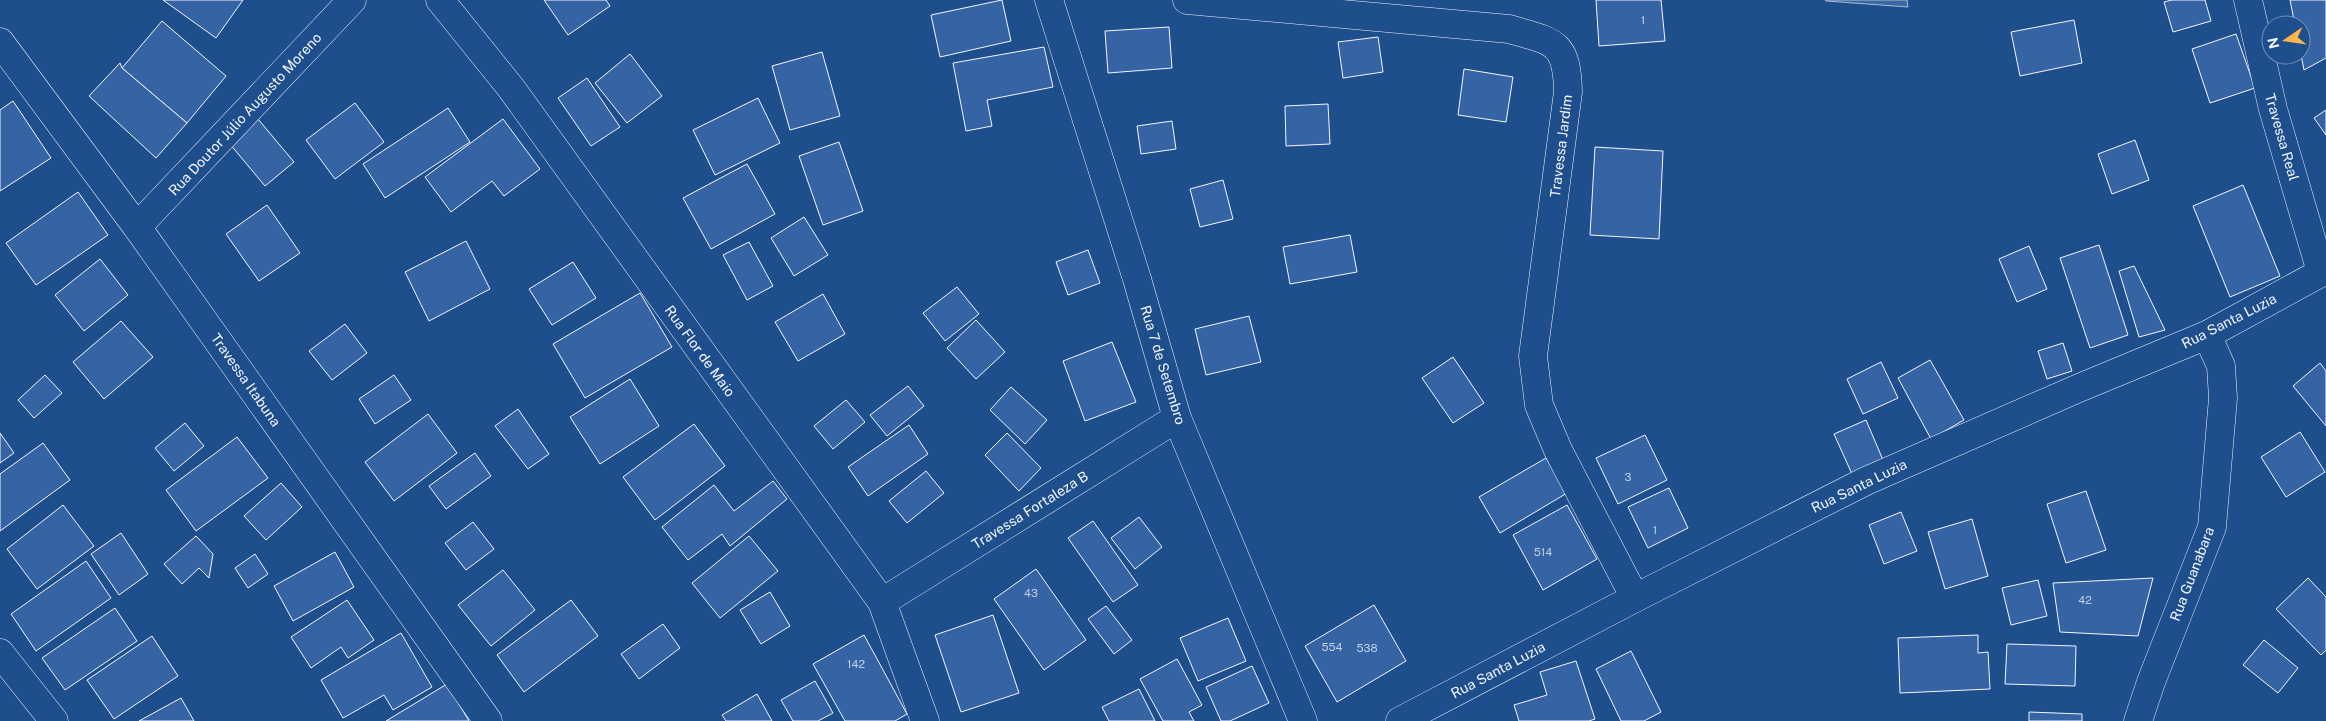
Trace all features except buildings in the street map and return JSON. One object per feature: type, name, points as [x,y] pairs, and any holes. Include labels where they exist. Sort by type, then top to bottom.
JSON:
[{"type":"street","name":"Rua Doutor Júlio Augusto Moreno","points":[[137,227],[352,0]]},
{"type":"street","name":"Rua Flor de Maio","points":[[440,0],[511,88],[882,602],[919,718]]},
{"type":"street","name":"Rua 7 de Setembro","points":[[1049,0],[1137,279],[1177,418],[1303,721]]},
{"type":"street","name":"Travessa Jardim","points":[[1187,0],[1509,29],[1550,42],[1562,52],[1568,68],[1568,92],[1533,356],[1540,405],[1558,450],[1635,598]]},
{"type":"street","name":"Travessa Real","points":[[2248,0],[2273,109],[2324,271]]},
{"type":"street","name":"Travessa Itabuna","points":[[0,42],[137,227],[488,721]]},
{"type":"street","name":"Rua Santa Luzia","points":[[1400,721],[1635,598],[1866,481],[2079,388],[2207,335],[2324,271]]},
{"type":"street","name":"Rua Guanabara","points":[[2138,721],[2151,682],[2212,527],[2223,398],[2221,366],[2207,335]]},
{"type":"street","name":"Travessa Fortaleza B","points":[[882,602],[1177,418]]},
{"type":"street","points":[[0,653],[54,721]]},
{"type":"water","points":[[1907,0],[1908,7],[1826,1]]}]
